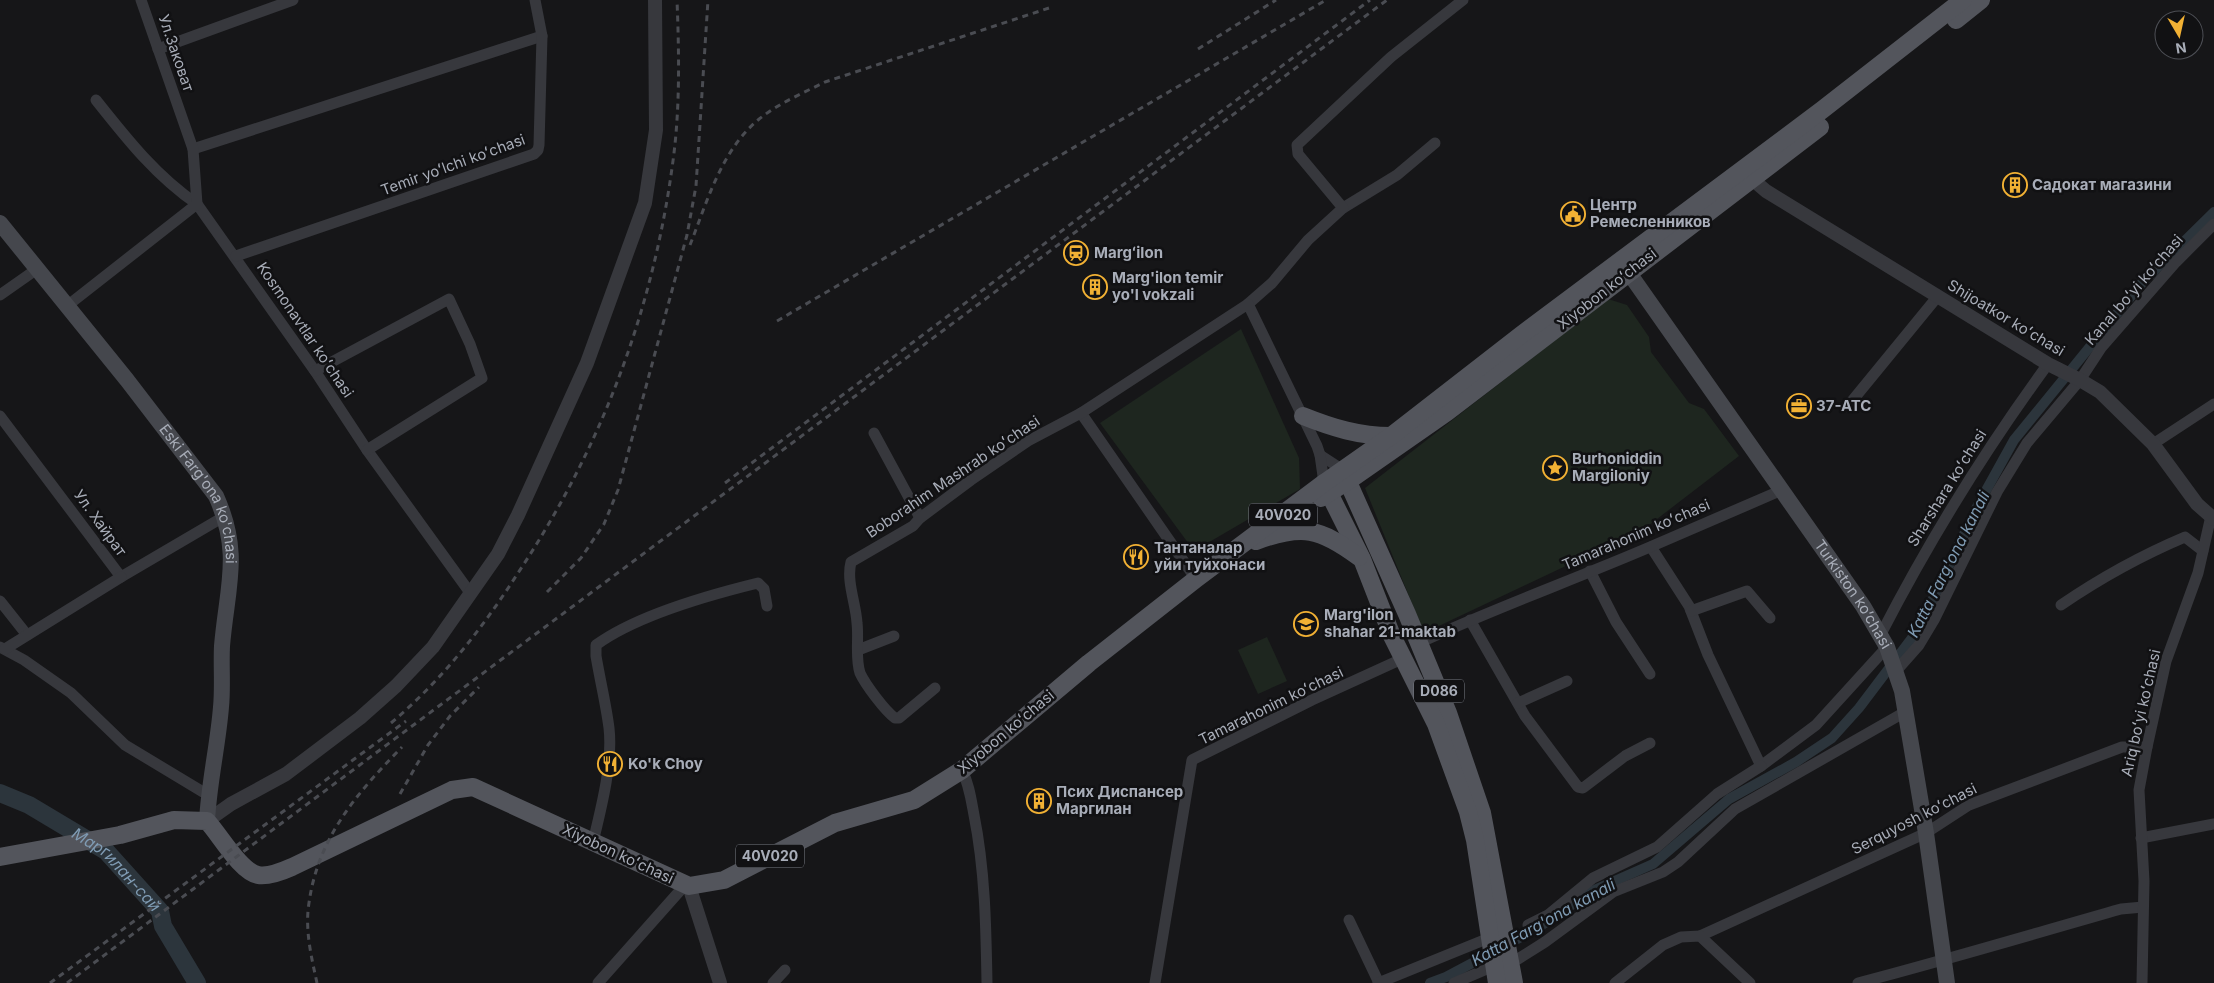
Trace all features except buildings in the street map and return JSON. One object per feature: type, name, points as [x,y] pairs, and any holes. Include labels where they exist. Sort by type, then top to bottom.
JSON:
[{"type":"main road","name":"Xiyobon koʻchasi","points":[[1345,476],[1446,412],[1625,266],[1963,0]]},
{"type":"main road","name":"Xiyobon koʻchasi","points":[[1345,476],[1391,436],[1521,335],[1752,180],[1981,0]]},
{"type":"main road","name":"Eski Farg'ona ko'chasi","points":[[0,223],[216,496],[225,516],[231,542],[232,570],[222,646],[221,706],[208,795],[208,821]]},
{"type":"main road","name":"Turkiston ko’chasi","points":[[1625,266],[1782,490],[1884,640],[1902,690],[1926,833],[1947,983]]},
{"type":"main road","points":[[1303,416],[1338,430],[1369,436],[1391,436]]},
{"type":"main road","name":"40V020","points":[[1327,488],[1345,476]]},
{"type":"main road","name":"D086","points":[[1345,476],[1448,713],[1482,812],[1500,970]]},
{"type":"main road","name":"Xiyobon koʻchasi","points":[[208,821],[247,870],[259,875],[278,872],[292,867],[452,790],[472,787],[687,886],[724,880],[835,823],[914,800],[962,770],[1090,662],[1196,579],[1327,488]]},
{"type":"main road","name":"D086","points":[[1327,488],[1362,560],[1392,636],[1436,724],[1468,812],[1494,912],[1490,938],[1500,970],[1514,983]]},
{"type":"main road","points":[[1242,546],[1292,530],[1313,532],[1330,537],[1362,560]]},
{"type":"main road","points":[[1392,636],[1412,627]]},
{"type":"main road","points":[[0,857],[120,835],[174,820],[208,821]]},
{"type":"street","name":"Ул.Заковат","points":[[141,0],[193,149],[197,204]]},
{"type":"street","points":[[158,49],[293,0]]},
{"type":"street","name":"Temir yoʻlchi koʻchasi","points":[[236,256],[534,154],[538,150],[539,144],[542,36],[535,0]]},
{"type":"street","points":[[208,821],[231,804],[286,774],[377,704],[433,647],[498,554],[518,515],[587,363],[645,203],[656,130],[655,0]]},
{"type":"street","points":[[1343,208],[1298,154],[1297,145],[1390,57],[1463,0]]},
{"type":"street","points":[[193,149],[542,36]]},
{"type":"street","name":"Kosmonavtlar koʻchasi","points":[[96,100],[135,150],[176,189],[197,204],[236,256],[315,370],[367,450],[471,594]]},
{"type":"street","name":"Boborahim Mashrab koʻchasi","points":[[935,688],[899,718],[895,718],[864,680],[858,664],[857,622],[851,562],[913,526],[920,518],[1028,441],[1081,413],[1248,304],[1272,283],[1308,240],[1343,208],[1397,175],[1435,143]]},
{"type":"street","name":"Shijoatkor koʻchasi","points":[[1752,180],[1766,191],[2048,364],[2100,392],[2153,444],[2197,504],[2213,518]]},
{"type":"street","points":[[67,306],[197,204]]},
{"type":"street","name":"Kanal boʻyi koʻchasi","points":[[1896,671],[1919,646],[1934,620],[1997,492],[2027,443],[2080,380],[2101,348],[2176,262],[2214,224]]},
{"type":"street","points":[[0,295],[37,269]]},
{"type":"street","points":[[1852,401],[1938,296]]},
{"type":"street","points":[[315,370],[449,299],[470,344],[482,378],[367,450]]},
{"type":"street","points":[[1248,304],[1320,455],[1327,488]]},
{"type":"street","name":"Sharshara koʻchasi","points":[[1528,925],[1548,915],[1598,875],[1657,847],[1717,794],[1761,766],[1816,725],[1884,640],[1919,561],[2007,420],[2048,364]]},
{"type":"street","points":[[2153,444],[2214,404]]},
{"type":"street","points":[[1081,413],[1196,579]]},
{"type":"street","name":"Ул. Хайрат","points":[[0,416],[121,577],[225,516]]},
{"type":"street","points":[[874,433],[920,518]]},
{"type":"street","points":[[1320,455],[1345,476]]},
{"type":"street","name":"Tamarahonim koʻchasi","points":[[1419,644],[1470,620],[1650,547],[1782,490]]},
{"type":"street","name":"Ariq boʻyi koʻchasi","points":[[2142,983],[2142,838],[2139,790],[2146,747],[2166,660],[2198,573],[2213,518]]},
{"type":"street","points":[[2061,605],[2097,580],[2141,556],[2185,537],[2203,551]]},
{"type":"street","points":[[1650,547],[1691,611],[1708,655],[1761,766]]},
{"type":"street","points":[[1590,571],[1616,622],[1650,674]]},
{"type":"street","points":[[2,648],[28,636],[121,577]]},
{"type":"street","points":[[593,842],[604,797],[609,745],[609,729],[596,656],[596,645],[647,619],[714,594],[758,583],[764,589],[767,606]]},
{"type":"street","points":[[1691,611],[1747,591],[1770,618]]},
{"type":"street","points":[[0,600],[28,636]]},
{"type":"street","points":[[1470,620],[1518,703],[1555,757],[1580,788],[1625,756],[1650,743]]},
{"type":"street","points":[[858,650],[894,636]]},
{"type":"street","points":[[2,648],[71,693],[125,745],[208,795]]},
{"type":"street","name":"Tamarahonim koʻchasi","points":[[1155,983],[1192,760],[1312,700],[1404,658]]},
{"type":"street","points":[[1518,703],[1567,681]]},
{"type":"street","points":[[1454,983],[1500,970],[1545,942],[1598,901],[1613,892],[1671,867],[1735,809],[1905,712]]},
{"type":"street","name":"Serquyosh koʻchasi","points":[[1615,983],[1663,945],[1682,936],[1700,936],[1926,833],[1969,805],[2122,747],[2146,747]]},
{"type":"street","points":[[962,770],[967,782],[980,842],[985,902],[987,983]]},
{"type":"street","points":[[2142,838],[2214,824]]},
{"type":"street","points":[[598,983],[687,886],[720,983]]},
{"type":"street","points":[[1858,983],[1943,961],[1969,951],[2120,910],[2143,907]]},
{"type":"street","points":[[1349,920],[1378,983],[1490,938]]},
{"type":"street","points":[[1700,936],[1750,983]]},
{"type":"street","points":[[773,983],[786,970]]},
{"type":"shaded area","points":[[1608,299],[1627,305],[1649,337],[1651,352],[1689,403],[1704,409],[1739,456],[1644,529],[1424,633],[1365,488]]},
{"type":"shaded area","points":[[1241,329],[1299,458],[1300,489],[1194,551],[1100,423]]},
{"type":"shaded area","points":[[1267,637],[1287,681],[1258,694],[1238,650]]},
{"type":"waterway","name":"Katta Farg'ona kanali","points":[[1430,983],[1446,977],[1536,929],[1592,891],[1653,864],[1729,799],[1796,762],[1832,738],[1859,708],[1918,630],[1978,505],[2014,440],[2141,284],[2214,212]]},
{"type":"waterway","name":"Маргилан-сай","points":[[0,793],[29,805],[106,851],[160,911],[163,926],[197,983]]},
{"type":"railway","points":[[391,723],[410,707],[460,653],[518,573],[576,475],[600,424],[621,372],[639,319],[654,265],[674,153],[679,77],[677,0]]},
{"type":"railway","points":[[547,592],[581,558],[604,524],[618,490],[687,235],[696,186],[708,0]]},
{"type":"railway","points":[[1198,49],[1276,0]]},
{"type":"railway","points":[[777,321],[1326,0]]},
{"type":"railway","points":[[725,483],[1370,0]]},
{"type":"railway","points":[[67,983],[1387,0]]},
{"type":"railway","points":[[690,245],[716,178],[734,147],[758,120],[773,109],[825,82],[1052,7]]},
{"type":"railway","points":[[400,794],[428,745],[450,716],[479,687]]},
{"type":"railway","points":[[50,983],[406,721]]},
{"type":"railway","points":[[317,983],[310,947],[308,911],[312,886],[319,863],[328,841],[353,802],[402,747]]},
{"type":"place","name":"Садокат магазини","points":[[2015,185]]},
{"type":"place","name":"Центр Ремесленников","points":[[1573,214]]},
{"type":"place","name":"Margʻilon","points":[[1076,253]]},
{"type":"place","name":"Marg'ilon temir yo'l vokzali","points":[[1095,287]]},
{"type":"place","name":"37-АТС","points":[[1799,406]]},
{"type":"place","name":"Burhoniddin Margiloniy","points":[[1555,468]]},
{"type":"place","name":"Тантаналар уйи туйхонаси","points":[[1136,557]]},
{"type":"place","name":"Marg'ilon shahar 21-maktab","points":[[1306,624]]},
{"type":"place","name":"Ko'k Choy","points":[[610,764]]},
{"type":"place","name":"Псих Диспансер Маргилан","points":[[1039,801]]}]
